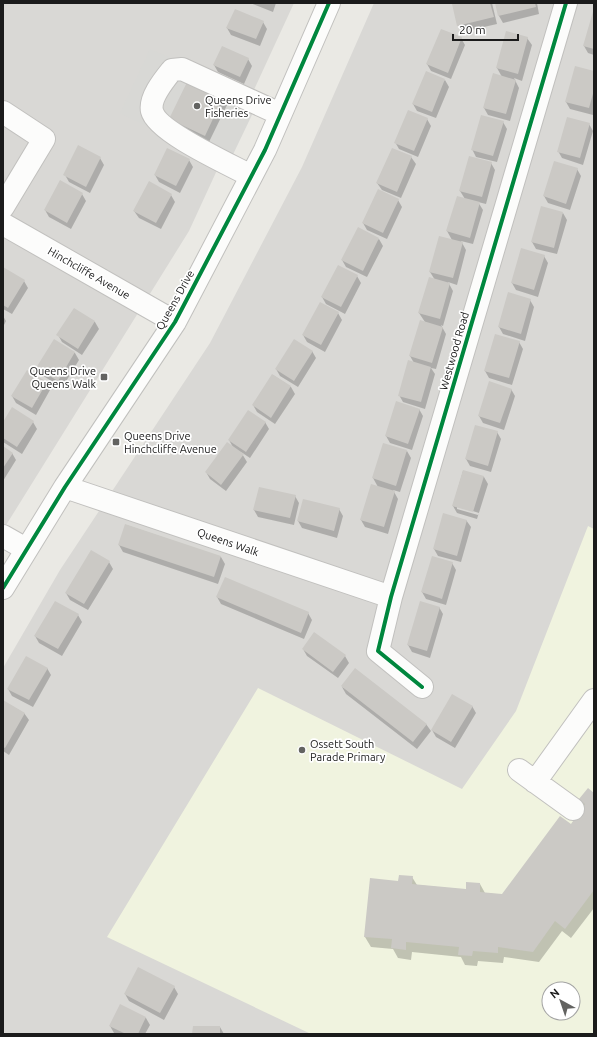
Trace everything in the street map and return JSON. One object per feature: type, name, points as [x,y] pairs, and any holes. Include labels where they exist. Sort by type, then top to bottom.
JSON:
[{"type":"street","name":"Queens Drive","points":[[3,588],[65,487],[175,322],[251,176],[329,3]]},
{"type":"street","name":"Westwood Road","points":[[422,687],[378,651],[391,597],[566,3]]},
{"type":"street","points":[[251,176],[175,135],[159,124],[152,111],[152,103],[164,80],[172,70],[182,69],[280,114]]},
{"type":"street","points":[[3,112],[44,139],[3,207]]},
{"type":"street","name":"Hinchcliffe Avenue","points":[[3,224],[175,322]]},
{"type":"street","name":"Queens Walk","points":[[65,487],[391,597]]},
{"type":"street","points":[[3,536],[26,549]]},
{"type":"street","points":[[573,808],[527,776],[594,700]]},
{"type":"shaded area","points":[[3,3],[294,3],[189,231],[3,530]]},
{"type":"shaded area","points":[[374,3],[594,3],[594,1034],[3,1034],[3,668],[60,570],[210,343],[302,167]]},
{"type":"shaded area","points":[[150,49],[261,96],[227,167],[120,113]]},
{"type":"shaded area","name":"Ossett South Parade Primary","points":[[588,526],[594,529],[594,1034],[311,1034],[107,937],[258,688],[462,789],[516,711]]},
{"type":"building","points":[[490,3],[494,17],[457,26],[452,4]]},
{"type":"building","points":[[495,3],[535,3],[536,7],[498,16]]},
{"type":"building","points":[[594,8],[594,49],[583,46]]},
{"type":"building","points":[[235,9],[264,21],[256,39],[226,28]]},
{"type":"building","points":[[441,29],[462,37],[448,73],[426,64]]},
{"type":"building","points":[[506,31],[528,37],[518,74],[496,68]]},
{"type":"building","points":[[222,46],[249,58],[240,77],[213,65]]},
{"type":"building","points":[[575,66],[594,71],[594,90],[589,108],[565,102]]},
{"type":"building","points":[[426,71],[445,79],[432,112],[412,104]]},
{"type":"building","points":[[493,73],[516,80],[506,114],[483,108]]},
{"type":"building","name":"Queens Drive Fisheries","points":[[190,76],[225,93],[205,136],[169,119]]},
{"type":"building","points":[[408,110],[428,118],[414,151],[394,143]]},
{"type":"building","points":[[481,115],[504,121],[493,156],[471,150]]},
{"type":"building","points":[[567,117],[590,123],[580,158],[557,152]]},
{"type":"building","points":[[78,145],[101,157],[86,187],[63,175]]},
{"type":"building","points":[[167,148],[190,159],[176,186],[154,175]]},
{"type":"building","points":[[392,148],[412,156],[397,192],[376,183]]},
{"type":"building","points":[[469,156],[492,162],[482,197],[459,191]]},
{"type":"building","points":[[554,161],[578,168],[566,204],[543,196]]},
{"type":"building","points":[[60,180],[83,193],[67,223],[44,210]]},
{"type":"building","points":[[149,181],[172,194],[156,223],[133,211]]},
{"type":"building","points":[[378,189],[399,199],[383,233],[362,223]]},
{"type":"building","points":[[457,196],[480,202],[470,238],[446,231]]},
{"type":"building","points":[[541,206],[563,212],[554,248],[531,242]]},
{"type":"building","points":[[358,227],[379,238],[363,271],[341,260]]},
{"type":"building","points":[[439,236],[463,242],[453,278],[429,272]]},
{"type":"building","points":[[521,248],[545,255],[534,290],[511,283]]},
{"type":"building","points":[[338,265],[358,275],[341,307],[321,297]]},
{"type":"building","points":[[3,267],[25,280],[8,308],[3,305]]},
{"type":"building","points":[[429,277],[450,283],[440,319],[418,313]]},
{"type":"building","points":[[508,292],[531,299],[521,334],[498,327]]},
{"type":"building","points":[[320,302],[339,312],[321,345],[302,335]]},
{"type":"building","points":[[74,308],[95,321],[78,349],[56,335]]},
{"type":"building","points":[[420,320],[443,327],[432,363],[409,356]]},
{"type":"building","points":[[495,334],[520,341],[509,378],[484,371]]},
{"type":"building","points":[[54,339],[75,352],[58,381],[36,368]]},
{"type":"building","points":[[294,339],[313,351],[294,381],[275,369]]},
{"type":"building","points":[[408,360],[431,367],[421,402],[398,396]]},
{"type":"building","points":[[27,370],[47,382],[32,408],[11,396]]},
{"type":"building","points":[[272,374],[291,386],[271,418],[252,405]]},
{"type":"building","points":[[489,381],[512,389],[500,423],[478,416]]},
{"type":"building","points":[[396,401],[420,409],[408,444],[385,436]]},
{"type":"building","points":[[12,407],[34,421],[17,447],[3,438],[3,422]]},
{"type":"building","points":[[248,410],[266,422],[246,452],[228,440]]},
{"type":"building","points":[[475,425],[498,431],[488,466],[465,459]]},
{"type":"building","points":[[227,442],[244,454],[221,485],[205,472]]},
{"type":"building","points":[[383,443],[407,450],[396,486],[372,478]]},
{"type":"building","points":[[3,446],[13,453],[3,468]]},
{"type":"building","points":[[463,470],[484,476],[473,512],[452,506]]},
{"type":"building","points":[[371,484],[395,491],[384,527],[360,520]]},
{"type":"building","points":[[259,487],[296,495],[290,518],[253,510]]},
{"type":"building","points":[[303,499],[340,508],[334,531],[297,521]]},
{"type":"building","points":[[443,513],[467,520],[457,556],[433,549]]},
{"type":"building","points":[[125,524],[221,556],[214,577],[118,545]]},
{"type":"building","points":[[91,550],[110,561],[84,604],[65,593]]},
{"type":"building","points":[[432,556],[453,562],[442,599],[421,592]]},
{"type":"building","points":[[225,577],[309,612],[301,633],[216,597]]},
{"type":"building","points":[[55,601],[79,614],[58,649],[34,636]]},
{"type":"building","points":[[420,601],[440,607],[427,651],[407,645]]},
{"type":"building","points":[[314,632],[346,655],[333,672],[302,649]]},
{"type":"building","points":[[26,656],[48,668],[29,700],[7,689]]},
{"type":"building","points":[[355,668],[427,724],[413,742],[341,686]]},
{"type":"building","points":[[452,694],[473,706],[451,742],[431,730]]},
{"type":"building","points":[[3,700],[25,713],[5,748],[3,747]]},
{"type":"building","points":[[588,788],[594,793],[594,890],[565,929],[555,921],[533,952],[498,947],[498,953],[473,951],[472,956],[458,955],[459,947],[406,942],[406,950],[391,948],[392,939],[364,937],[370,878],[398,881],[399,875],[413,876],[412,884],[466,889],[466,882],[480,883],[480,892],[502,894],[560,816],[571,824],[585,804],[579,799]]},
{"type":"building","points":[[138,967],[175,986],[160,1013],[124,994]]},
{"type":"building","points":[[120,1004],[146,1017],[138,1034],[126,1034],[109,1026]]},
{"type":"building","points":[[193,1026],[220,1026],[220,1034],[192,1034]]},
{"type":"cycle path","points":[[3,588],[65,487],[175,322],[265,150],[329,3]]},
{"type":"cycle path","points":[[422,687],[378,651],[391,597],[566,3]]},
{"type":"place","name":"Queens Drive Fisheries","points":[[197,106]]},
{"type":"place","name":"Queens Drive Queens Walk","points":[[104,377]]},
{"type":"place","name":"Queens Drive Hinchcliffe Avenue","points":[[116,442]]},
{"type":"place","name":"Ossett South Parade Primary","points":[[302,750]]}]
